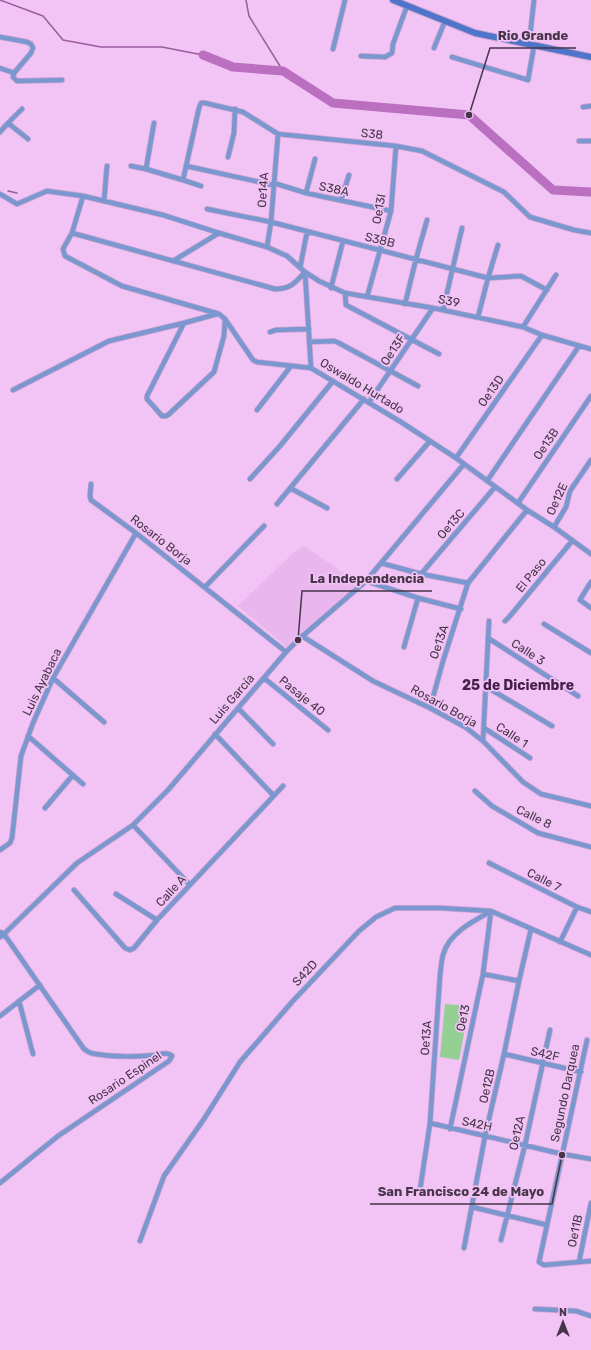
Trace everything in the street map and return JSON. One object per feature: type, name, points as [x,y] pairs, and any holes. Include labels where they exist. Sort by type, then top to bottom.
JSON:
[{"type":"street","points":[[333,49],[345,0]]},
{"type":"street","points":[[393,0],[475,33],[591,57]]},
{"type":"street","points":[[452,57],[528,80],[534,0]]},
{"type":"street","points":[[361,56],[385,57],[392,53],[393,44],[407,6]]},
{"type":"street","points":[[434,48],[445,21]]},
{"type":"street","points":[[0,38],[27,42],[31,44],[33,48],[31,53],[14,73],[13,77],[18,81],[62,80]]},
{"type":"street","points":[[0,68],[14,73]]},
{"type":"street","name":"S38","points":[[183,180],[201,103],[235,109],[278,134],[396,146],[425,152],[504,192],[534,220],[591,233]]},
{"type":"street","points":[[583,107],[591,106]]},
{"type":"street","points":[[0,132],[22,109]]},
{"type":"street","points":[[228,157],[234,133],[235,109]]},
{"type":"street","points":[[8,123],[28,139]]},
{"type":"street","points":[[146,170],[154,123]]},
{"type":"street","name":"Oe14A","points":[[267,247],[271,222],[278,134]]},
{"type":"street","points":[[579,141],[591,141]]},
{"type":"street","name":"Oe13I","points":[[367,297],[391,211],[396,146]]},
{"type":"street","points":[[306,193],[314,159]]},
{"type":"street","points":[[104,201],[107,166]]},
{"type":"street","points":[[131,166],[201,186]]},
{"type":"street","points":[[186,166],[273,185]]},
{"type":"street","points":[[341,200],[349,175]]},
{"type":"street","name":"S38A","points":[[273,185],[277,184],[306,193],[391,211]]},
{"type":"street","points":[[0,194],[18,204],[47,191],[83,196],[163,215],[219,234],[267,247],[287,256],[305,272],[288,288],[275,289],[72,233]]},
{"type":"street","points":[[83,196],[72,233],[63,249],[65,256],[122,286],[219,314],[225,319],[253,360],[257,362],[311,368]]},
{"type":"street","name":"S38B","points":[[207,209],[271,222],[488,278],[521,276],[547,290]]},
{"type":"street","points":[[406,304],[427,220]]},
{"type":"street","points":[[443,310],[462,228]]},
{"type":"street","points":[[300,268],[307,232]]},
{"type":"street","points":[[173,260],[219,234]]},
{"type":"street","points":[[331,288],[343,241]]},
{"type":"street","points":[[478,317],[498,245]]},
{"type":"street","name":"S39","points":[[305,272],[331,288],[345,293],[434,308],[523,327],[542,335],[591,350]]},
{"type":"street","name":"Oswaldo Hurtado","points":[[305,272],[311,368],[369,402],[456,458],[527,510],[591,554]]},
{"type":"street","points":[[523,327],[556,275]]},
{"type":"street","points":[[345,293],[346,305],[439,354]]},
{"type":"street","name":"Oe13F","points":[[369,402],[434,308]]},
{"type":"street","points":[[13,390],[109,340],[219,314]]},
{"type":"street","points":[[184,323],[147,396],[147,399],[162,416],[168,415],[214,372],[224,336],[225,319]]},
{"type":"street","points":[[270,332],[276,330],[308,329]]},
{"type":"street","name":"Oe13D","points":[[456,458],[542,335]]},
{"type":"street","points":[[309,342],[334,341],[418,386]]},
{"type":"street","points":[[487,481],[579,346]]},
{"type":"street","points":[[257,410],[291,366]]},
{"type":"street","points":[[250,479],[280,446],[333,381]]},
{"type":"street","name":"Oe13B","points":[[518,503],[591,396]]},
{"type":"street","points":[[277,504],[364,399]]},
{"type":"street","points":[[397,479],[430,441]]},
{"type":"street","name":"Oe12E","points":[[554,528],[566,507],[570,491],[591,460]]},
{"type":"street","name":"Luis García","points":[[1,934],[77,862],[133,825],[168,790],[286,652],[302,636],[366,581],[464,464]]},
{"type":"street","name":"Rosario Borja","points":[[91,484],[91,500],[136,532],[286,652]]},
{"type":"street","name":"Oe13C","points":[[421,574],[495,487]]},
{"type":"street","points":[[290,488],[327,508]]},
{"type":"street","points":[[381,563],[421,574],[468,583],[527,510]]},
{"type":"street","points":[[205,587],[264,526]]},
{"type":"street","name":"Luis Ayabaca","points":[[0,850],[10,843],[12,838],[21,756],[52,678],[136,532]]},
{"type":"street","name":"El Paso","points":[[504,621],[510,616],[572,541]]},
{"type":"street","points":[[366,581],[418,598],[461,609]]},
{"type":"street","points":[[591,582],[580,600],[591,608]]},
{"type":"street","name":"Oe13A","points":[[430,708],[443,661],[461,609],[468,583]]},
{"type":"street","points":[[404,647],[418,598]]},
{"type":"street","points":[[483,741],[489,621]]},
{"type":"street","points":[[544,624],[591,653]]},
{"type":"street","name":"Rosario Borja","points":[[302,636],[373,681],[430,708],[465,727],[483,741],[523,782],[541,794],[591,806]]},
{"type":"street","name":"Calle 3","points":[[488,638],[578,696]]},
{"type":"street","points":[[52,678],[104,722]]},
{"type":"street","name":"Pasaje 40","points":[[264,678],[328,730]]},
{"type":"street","points":[[485,686],[552,726]]},
{"type":"street","points":[[238,708],[273,744]]},
{"type":"street","name":"Calle 1","points":[[484,728],[530,758]]},
{"type":"street","points":[[215,734],[273,795]]},
{"type":"street","points":[[28,736],[83,784]]},
{"type":"street","points":[[45,808],[73,775]]},
{"type":"street","name":"Calle A","points":[[74,890],[126,949],[130,950],[134,948],[157,920],[283,786]]},
{"type":"street","name":"Calle 8","points":[[475,791],[492,806],[538,833],[591,847]]},
{"type":"street","points":[[133,825],[190,885]]},
{"type":"street","name":"Calle 7","points":[[489,863],[577,907],[591,912]]},
{"type":"street","points":[[116,894],[157,920]]},
{"type":"street","points":[[560,942],[577,907]]},
{"type":"street","name":"S42D","points":[[140,1241],[164,1176],[204,1119],[240,1062],[292,1002],[359,931],[376,917],[395,908],[440,908],[491,911],[591,955]]},
{"type":"street","name":"Oe13A","points":[[420,1190],[430,1123],[440,976],[443,953],[454,934],[491,911]]},
{"type":"street","name":"Oe13","points":[[450,1129],[483,974],[491,911]]},
{"type":"street","name":"Oe12B","points":[[464,1248],[485,1136],[531,929]]},
{"type":"street","name":"Rosario Espinel","points":[[0,1182],[58,1136],[169,1061],[172,1056],[167,1053],[155,1055],[126,1055],[89,1053],[84,1049],[40,985],[1,934]]},
{"type":"street","points":[[483,974],[519,981]]},
{"type":"street","points":[[0,1016],[40,985]]},
{"type":"street","points":[[19,1001],[33,1054]]},
{"type":"street","name":"Oe12A","points":[[501,1240],[525,1145],[550,1030]]},
{"type":"street","name":"Segundo Darquea","points":[[587,1040],[539,1260],[540,1264],[544,1265],[591,1262]]},
{"type":"street","name":"S42F","points":[[504,1054],[581,1072]]},
{"type":"street","name":"S42H","points":[[430,1123],[450,1129],[591,1159]]},
{"type":"street","name":"Oe11B","points":[[579,1262],[591,1203]]},
{"type":"street","points":[[472,1207],[507,1214],[547,1225]]},
{"type":"street","points":[[535,1309],[576,1311],[591,1316]]},
{"type":"shaded area","points":[[304,546],[360,584],[287,647],[238,606],[292,554]]},
{"type":"green space","points":[[445,1004],[469,1006],[459,1060],[440,1057]]},
{"type":"waterway","points":[[0,0],[43,16],[63,40],[101,47],[162,47],[203,55]]},
{"type":"waterway","points":[[246,0],[249,16],[283,71]]},
{"type":"waterway","points":[[203,55],[233,67],[283,71],[333,103],[469,115],[553,190],[591,192]]},
{"type":"waterway","points":[[8,191],[17,193]]},
{"type":"place","name":"Rio Grande","points":[[469,115]]},
{"type":"place","name":"La Independencia","points":[[298,640]]},
{"type":"place","name":"San Francisco 24 de Mayo","points":[[562,1155]]},
{"type":"district","name":"25 de Diciembre","points":[[518,685]]}]
